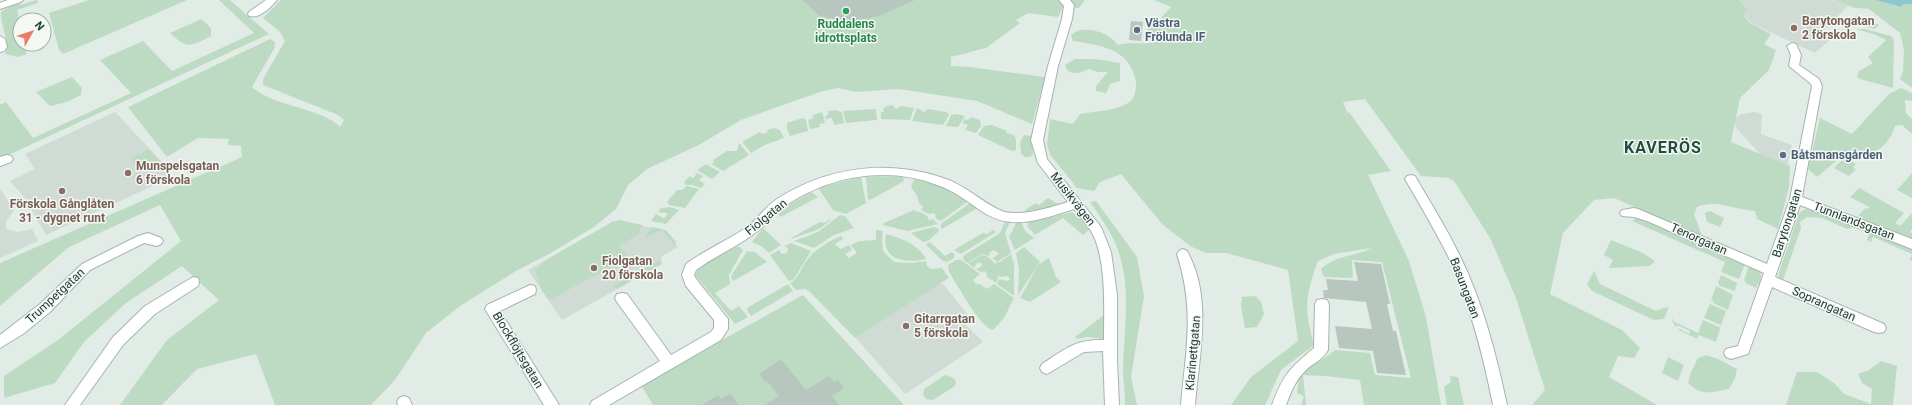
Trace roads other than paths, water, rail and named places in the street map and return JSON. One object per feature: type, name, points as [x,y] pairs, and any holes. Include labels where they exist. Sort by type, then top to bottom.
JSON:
[{"type":"street","points":[[0,6],[18,0]]},
{"type":"street","points":[[254,14],[265,7],[272,0]]},
{"type":"street","name":"Musikvägen","points":[[1064,0],[1069,5],[1067,19],[1054,66],[1037,140],[1042,160],[1097,230],[1103,243],[1111,289],[1112,346],[1110,386],[1112,405]]},
{"type":"street","points":[[0,39],[2,47],[0,49]]},
{"type":"street","name":"Barytongatan","points":[[1731,353],[1743,350],[1796,199],[1817,86],[1815,80],[1794,66],[1796,55],[1792,46]]},
{"type":"street","name":"Fiolgatan","points":[[597,405],[716,336],[721,329],[721,319],[691,282],[688,275],[690,267],[751,230],[782,202],[817,184],[832,178],[863,173],[887,172],[914,174],[941,181],[974,198],[999,216],[1015,219],[1030,217],[1077,204]]},
{"type":"street","name":"Basungatan","points":[[1411,179],[1454,257],[1474,308],[1486,348],[1500,405]]},
{"type":"street","name":"Tunnlandsgatan","points":[[1796,199],[1912,244]]},
{"type":"street","name":"Tenorgatan","points":[[1626,213],[1634,212],[1651,218],[1770,275]]},
{"type":"street","name":"Trumpetgatan","points":[[0,342],[18,330],[45,308],[86,267],[142,239],[148,238],[157,241]]},
{"type":"street","name":"Klarinettgatan","points":[[1183,254],[1190,272],[1195,295],[1197,316],[1188,405]]},
{"type":"street","name":"Soprangatan","points":[[1770,275],[1879,328]]},
{"type":"street","points":[[72,405],[118,341],[150,310],[193,282]]},
{"type":"street","name":"Blockflöjtsgatan","points":[[530,290],[492,309],[552,405]]},
{"type":"street","points":[[622,298],[669,363]]},
{"type":"street","points":[[1279,405],[1285,388],[1292,376],[1302,365],[1321,350],[1322,304]]},
{"type":"street","points":[[1047,368],[1080,347],[1088,345],[1112,346]]},
{"type":"water","points":[[1875,0],[1912,0],[1912,4],[1904,4],[1901,7]]},
{"type":"place","name":"Ruddalens idrottsplats","points":[[846,11]]},
{"type":"place","name":"Barytongatan 2 förskola","points":[[1794,28]]},
{"type":"place","name":"Västra Frölunda IF","points":[[1137,30]]},
{"type":"place","name":"Båtsmansgården","points":[[1783,155]]},
{"type":"place","name":"Munspelsgatan 6 förskola","points":[[128,173]]},
{"type":"place","name":"Förskola Gånglåten 31 - dygnet runt","points":[[62,191]]},
{"type":"place","name":"Fiolgatan 20 förskola","points":[[594,268]]},
{"type":"place","name":"Gitarrgatan 5 förskola","points":[[906,326]]},
{"type":"district","name":"KAVERÖS","points":[[1663,147]]}]
